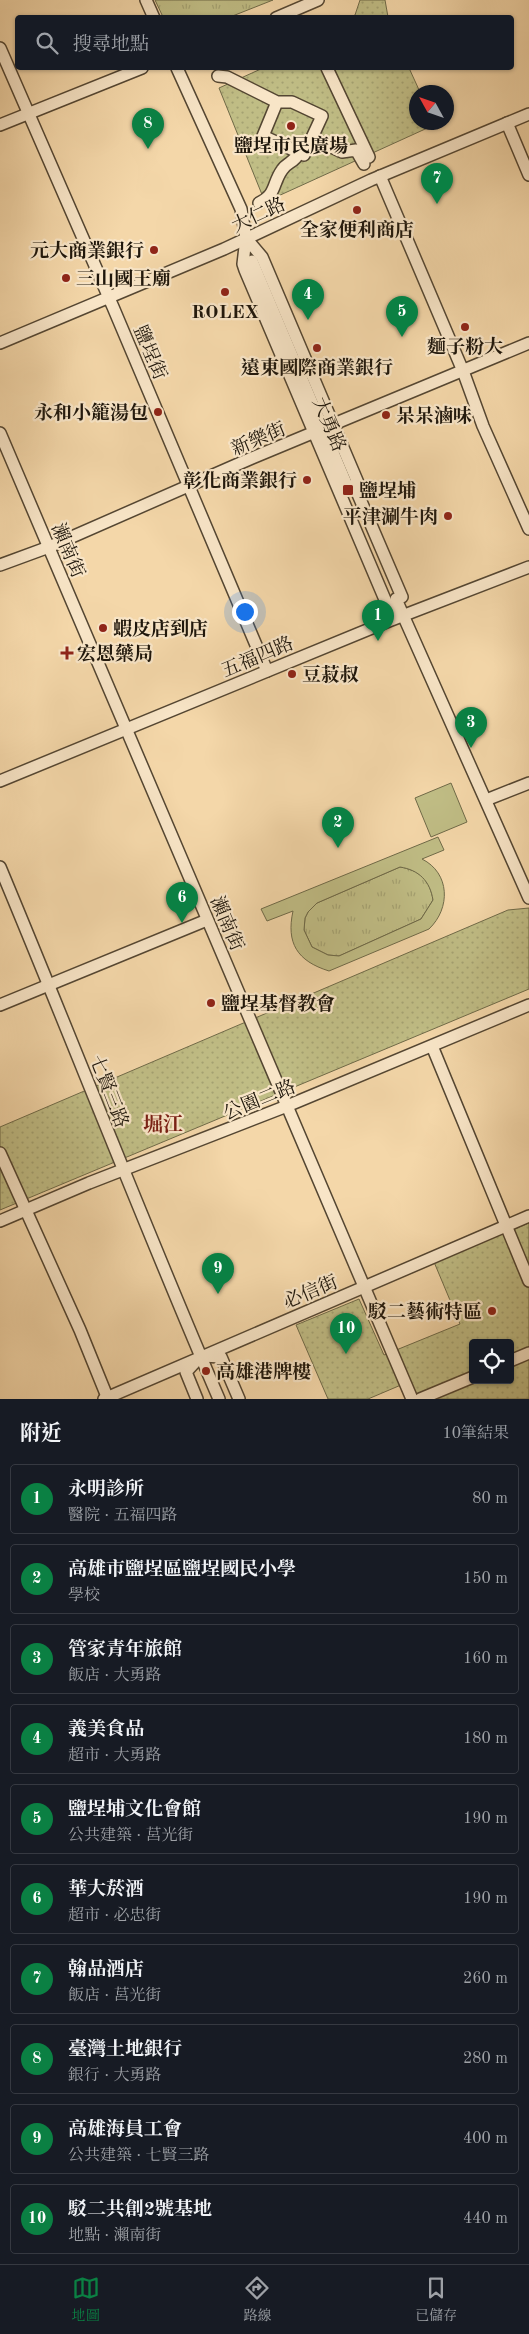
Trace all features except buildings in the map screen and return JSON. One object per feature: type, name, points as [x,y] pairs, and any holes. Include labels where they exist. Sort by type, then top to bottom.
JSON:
[{"type":"street","points":[[146,0],[153,15]]},
{"type":"street","points":[[283,15],[318,0]]},
{"type":"street","name":"鹽埕街","points":[[0,48],[109,297],[266,672]]},
{"type":"street","points":[[0,125],[137,70]]},
{"type":"street","name":"大勇路","points":[[178,70],[240,209],[246,238],[243,264],[245,270],[407,598],[402,615]]},
{"type":"street","points":[[312,138],[342,152],[356,150],[366,160],[328,70]]},
{"type":"street","points":[[218,76],[226,77],[277,102],[292,102],[322,116],[304,155],[263,136],[277,102]]},
{"type":"street","name":"大仁路","points":[[0,343],[246,238],[380,176],[529,114]]},
{"type":"street","points":[[507,122],[529,176]]},
{"type":"street","points":[[259,203],[273,192],[282,170],[295,161],[299,153]]},
{"type":"street","points":[[380,176],[463,371],[483,426],[529,529]]},
{"type":"street","name":"大勇路","points":[[246,238],[262,256],[390,608],[402,615],[529,898]]},
{"type":"street","points":[[252,261],[324,429]]},
{"type":"street","name":"新樂街","points":[[0,565],[48,547],[529,343]]},
{"type":"street","name":"瀨南街","points":[[0,433],[412,1399]]},
{"type":"street","name":"五福四路","points":[[0,781],[402,615],[529,567]]},
{"type":"street","points":[[486,800],[529,783]]},
{"type":"street","name":"七賢三路","points":[[0,867],[50,985],[122,1170],[219,1399]]},
{"type":"street","points":[[0,1005],[207,920]]},
{"type":"street","name":"公園二路","points":[[0,1221],[122,1170],[287,1106],[529,1005]]},
{"type":"street","points":[[432,1046],[529,1281]]},
{"type":"street","points":[[0,1153],[106,1398]]},
{"type":"street","name":"必信街","points":[[106,1398],[364,1287],[508,1230],[529,1216]]},
{"type":"street","points":[[514,1358],[529,1352]]},
{"type":"street","points":[[198,1399],[186,1372],[201,1356],[221,1357],[239,1399]]},
{"type":"street","points":[[420,1399],[469,1379]]},
{"type":"green space","points":[[155,0],[273,0],[235,15],[162,15]]},
{"type":"green space","points":[[360,0],[385,0],[388,15],[355,15]]},
{"type":"green space","points":[[259,70],[410,70],[417,85],[409,85],[409,130],[423,130],[265,202],[219,88]]},
{"type":"green space","points":[[451,783],[467,822],[431,837],[415,798]]},
{"type":"green space","points":[[438,837],[444,850],[422,859],[438,873],[444,891],[441,911],[429,929],[329,971],[309,962],[296,949],[291,932],[293,911],[267,921],[261,909]],"holes":[[[400,867],[418,874],[426,882],[432,893],[433,900],[421,919],[339,956],[328,955],[312,947],[304,930],[305,918],[317,903]]]},
{"type":"green space","points":[[400,867],[418,873],[432,893],[433,900],[421,919],[339,956],[328,955],[312,947],[304,930],[305,918],[317,903]]},
{"type":"green space","points":[[529,908],[529,989],[0,1210],[0,1127],[508,910]]},
{"type":"green space","name":"駁二藝術特區","points":[[529,1223],[529,1399],[408,1399],[401,1385],[368,1399],[328,1399],[296,1325],[359,1299],[384,1355],[460,1324],[434,1262]]},
{"type":"place","name":"鹽埕市民廣場","points":[[291,126]]},
{"type":"place","name":"臺灣土地銀行","points":[[148,149]]},
{"type":"place","name":"翰品酒店","points":[[437,204]]},
{"type":"place","name":"全家便利商店","points":[[357,210]]},
{"type":"place","name":"元大商業銀行","points":[[154,250]]},
{"type":"place","name":"三山國王廟","points":[[66,278]]},
{"type":"place","name":"ROLEX","points":[[225,292]]},
{"type":"place","name":"義美食品","points":[[308,320]]},
{"type":"place","name":"麵子粉大","points":[[465,327]]},
{"type":"place","name":"鹽埕埔文化會館","points":[[402,337]]},
{"type":"place","name":"遠東國際商業銀行","points":[[317,348]]},
{"type":"place","name":"永和小籠湯包","points":[[158,412]]},
{"type":"place","name":"呆呆滷味","points":[[386,415]]},
{"type":"place","name":"彰化商業銀行","points":[[307,480]]},
{"type":"place","name":"鹽埕埔","points":[[348,490]]},
{"type":"place","name":"平津涮牛肉","points":[[448,516]]},
{"type":"place","name":"蝦皮店到店","points":[[103,628]]},
{"type":"place","name":"永明診所","points":[[378,641]]},
{"type":"place","name":"宏恩藥局","points":[[67,653]]},
{"type":"place","name":"豆菽叔","points":[[292,674]]},
{"type":"place","name":"管家青年旅館","points":[[471,748]]},
{"type":"place","name":"高雄市鹽埕區鹽埕國民小學","points":[[338,848]]},
{"type":"place","name":"華大菸酒","points":[[182,923]]},
{"type":"place","name":"鹽埕基督教會","points":[[211,1003]]},
{"type":"place","name":"高雄海員工會","points":[[218,1294]]},
{"type":"place","name":"駁二藝術特區","points":[[492,1311]]},
{"type":"place","name":"駁二共創2號基地","points":[[346,1354]]},
{"type":"place","name":"高雄港牌樓","points":[[206,1371]]},
{"type":"district","name":"堀江","points":[[163,1124]]}]
